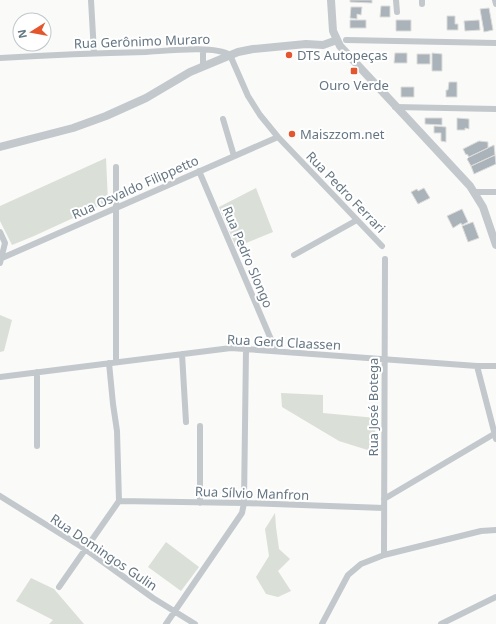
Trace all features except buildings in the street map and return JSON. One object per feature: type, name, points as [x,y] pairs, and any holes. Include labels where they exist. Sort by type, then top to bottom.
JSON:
[{"type":"street","points":[[91,0],[94,53]]},
{"type":"street","points":[[331,0],[332,26],[337,40],[344,51],[464,179],[474,192],[485,212],[496,245]]},
{"type":"street","points":[[396,0],[397,12]]},
{"type":"street","points":[[495,0],[496,4]]},
{"type":"street","name":"Rua Gerônimo Muraro","points":[[0,58],[94,53],[203,50],[222,51],[230,55],[253,49],[306,44],[323,40],[337,40]]},
{"type":"street","points":[[346,40],[496,43]]},
{"type":"street","points":[[203,50],[204,66]]},
{"type":"street","points":[[0,147],[72,128],[106,116],[146,98],[183,76],[230,55]]},
{"type":"street","name":"Rua Pedro Ferrari","points":[[230,55],[254,107],[278,137],[382,246]]},
{"type":"street","points":[[396,107],[496,109]]},
{"type":"street","points":[[223,119],[234,156]]},
{"type":"street","name":"Rua Osvaldo Filippetto","points":[[1,260],[278,137]]},
{"type":"street","points":[[58,587],[119,501],[117,431],[112,395],[116,167]]},
{"type":"street","name":"Rua Pedro Slongo","points":[[199,171],[276,351]]},
{"type":"street","points":[[474,192],[496,192]]},
{"type":"street","points":[[294,255],[357,220]]},
{"type":"street","points":[[0,232],[5,243],[1,260]]},
{"type":"street","name":"Rua José Botega","points":[[384,555],[385,259]]},
{"type":"street","name":"Rua Gerd Claassen","points":[[0,377],[224,349],[246,349],[477,366],[496,366]]},
{"type":"street","points":[[166,624],[240,517],[244,503],[246,349]]},
{"type":"street","points":[[182,354],[186,422]]},
{"type":"street","points":[[384,499],[495,436],[477,366]]},
{"type":"street","points":[[37,372],[37,446]]},
{"type":"street","points":[[200,426],[200,502]]},
{"type":"street","name":"Rua Domingos Gulin","points":[[0,496],[85,549],[153,598],[195,624]]},
{"type":"street","name":"Rua Sílvio Manfron","points":[[119,501],[244,503],[384,508]]},
{"type":"street","points":[[322,624],[345,580],[351,572],[361,564],[384,555],[476,532],[496,530]]},
{"type":"street","points":[[441,624],[496,598]]},
{"type":"shaded area","points":[[106,158],[108,202],[12,245],[0,221],[0,206]]},
{"type":"shaded area","points":[[256,188],[273,232],[236,247],[219,207]]},
{"type":"shaded area","points":[[0,315],[12,320],[4,351],[0,352]]},
{"type":"shaded area","points":[[281,393],[323,395],[323,413],[376,418],[374,452],[339,441],[282,407]]},
{"type":"shaded area","points":[[275,513],[279,549],[290,559],[278,571],[291,591],[278,597],[266,594],[256,577],[269,556],[265,529]]},
{"type":"shaded area","points":[[166,542],[199,567],[181,591],[148,567]]},
{"type":"shaded area","points":[[31,578],[54,589],[84,624],[49,624],[53,620],[16,601]]},
{"type":"place","name":"DTS Autopeças","points":[[289,55]]},
{"type":"place","name":"Ouro Verde","points":[[354,71]]},
{"type":"place","name":"Maiszzom.net","points":[[292,134]]}]
